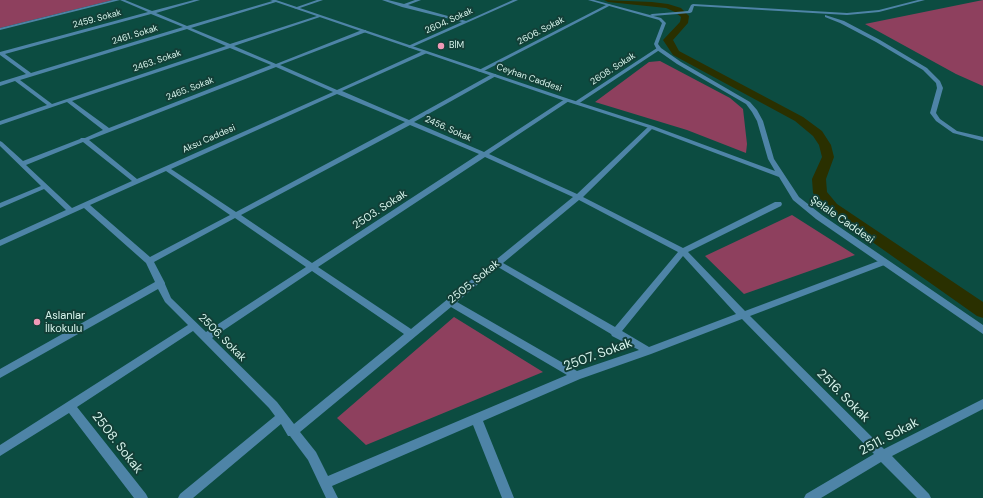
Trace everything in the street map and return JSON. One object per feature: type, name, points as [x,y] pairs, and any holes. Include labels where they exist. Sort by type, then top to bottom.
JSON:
[{"type":"street","points":[[0,29],[118,0]]},
{"type":"street","name":"2456. Sokak","points":[[122,0],[274,66],[338,91],[410,122],[578,197],[683,251],[742,314]]},
{"type":"street","name":"2459. Sokak","points":[[1,53],[198,0]]},
{"type":"street","name":"Ceyhan Caddesi","points":[[274,0],[480,71],[651,127],[780,175]]},
{"type":"street","name":"2461. Sokak","points":[[0,84],[274,0]]},
{"type":"street","points":[[296,8],[320,0]]},
{"type":"street","points":[[384,0],[466,22]]},
{"type":"street","points":[[403,6],[419,0]]},
{"type":"street","name":"2604. Sokak","points":[[410,47],[516,0]]},
{"type":"street","points":[[590,0],[660,19],[664,23],[656,44],[659,49]]},
{"type":"street","points":[[652,16],[690,12],[693,5],[819,13],[863,13],[897,7],[923,0]]},
{"type":"street","name":"2606. Sokak","points":[[480,71],[609,5]]},
{"type":"street","points":[[819,13],[842,22],[925,69],[938,82],[940,88],[933,113],[938,120],[955,132],[983,139]]},
{"type":"street","name":"2463. Sokak","points":[[0,123],[319,16]]},
{"type":"street","name":"2465. Sokak","points":[[22,164],[364,31]]},
{"type":"street","name":"2608. Sokak","points":[[576,103],[659,49]]},
{"type":"street","name":"Şelale Caddesi","points":[[659,49],[679,64],[748,103],[755,111],[760,121],[771,159],[796,198],[819,217],[983,330]]},
{"type":"street","name":"Aksu Caddesi","points":[[0,242],[425,52]]},
{"type":"street","points":[[1,53],[30,75]]},
{"type":"street","points":[[149,260],[410,122],[494,75]]},
{"type":"street","points":[[16,80],[52,106]]},
{"type":"street","points":[[67,100],[107,130]]},
{"type":"street","name":"2503. Sokak","points":[[205,337],[567,100]]},
{"type":"street","name":"2505. Sokak","points":[[292,432],[578,197],[651,127]]},
{"type":"street","points":[[84,139],[136,181]]},
{"type":"street","points":[[1,147],[22,164],[71,211]]},
{"type":"street","points":[[166,168],[411,334]]},
{"type":"street","points":[[0,206],[46,186]]},
{"type":"street","points":[[615,333],[683,251],[778,204]]},
{"type":"street","name":"2506. Sokak","points":[[84,205],[149,260],[168,300],[272,405],[312,456],[332,498]]},
{"type":"street","name":"2507. Sokak","points":[[325,482],[576,376],[648,351],[742,314],[884,262]]},
{"type":"street","points":[[497,263],[648,351]]},
{"type":"street","points":[[0,374],[161,283]]},
{"type":"street","points":[[450,302],[576,376]]},
{"type":"street","name":"2516. Sokak","points":[[742,314],[924,498]]},
{"type":"street","points":[[0,451],[194,326]]},
{"type":"street","name":"2511. Sokak","points":[[810,498],[882,455],[983,404]]},
{"type":"street","name":"2508. Sokak","points":[[70,406],[142,498]]},
{"type":"street","points":[[184,498],[282,417]]},
{"type":"street","points":[[476,418],[508,498]]},
{"type":"shaded area","points":[[0,0],[113,0],[0,28]]},
{"type":"shaded area","points":[[983,0],[983,86],[956,74],[865,24]]},
{"type":"shaded area","points":[[660,61],[730,98],[743,109],[747,144],[746,153],[687,130],[595,102],[649,62]]},
{"type":"shaded area","points":[[792,215],[855,255],[744,294],[705,256]]},
{"type":"shaded area","points":[[454,317],[543,372],[366,445],[337,418]]},
{"type":"waterway","points":[[608,0],[668,6],[678,10],[685,16],[684,23],[668,40],[676,53],[799,119],[818,134],[825,145],[828,157],[819,179],[820,193],[832,207],[983,311]]},
{"type":"place","name":"BİM","points":[[441,46]]},
{"type":"place","name":"Aslanlar İlkokulu","points":[[37,322]]}]
